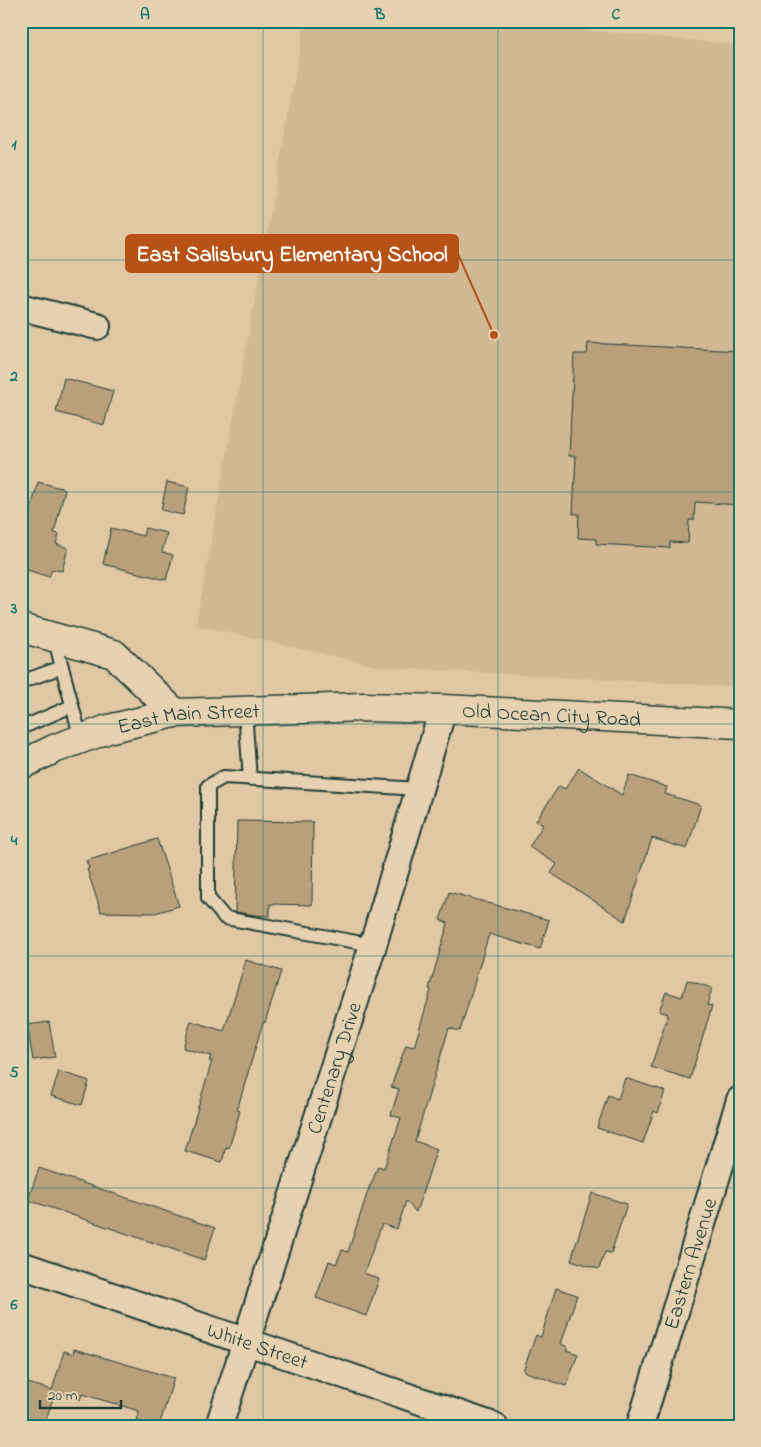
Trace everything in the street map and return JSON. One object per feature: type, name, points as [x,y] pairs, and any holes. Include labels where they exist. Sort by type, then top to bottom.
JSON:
[{"type":"main road","points":[[21,628],[114,654],[175,713]]},
{"type":"main road","name":"East Main Street","points":[[21,765],[108,729],[175,713],[363,707]]},
{"type":"main road","name":"Old Ocean City Road","points":[[363,707],[443,709],[740,724]]},
{"type":"street","points":[[21,307],[97,326]]},
{"type":"street","name":"Centenary Drive","points":[[219,1426],[373,945],[443,709]]},
{"type":"street","name":"Eastern Avenue","points":[[640,1426],[740,1100]]},
{"type":"street","name":"White Street","points":[[21,1264],[494,1426]]},
{"type":"lane","points":[[54,637],[81,739]]},
{"type":"lane","points":[[21,682],[62,667]]},
{"type":"lane","points":[[21,728],[72,706]]},
{"type":"lane","points":[[245,711],[250,779]]},
{"type":"lane","points":[[373,945],[225,918],[208,898],[208,786],[224,777],[419,789]]},
{"type":"shaded area","points":[[305,21],[495,21],[740,45],[740,687],[381,667],[196,625]]},
{"type":"building","points":[[588,343],[740,351],[740,505],[695,502],[694,520],[689,520],[688,543],[670,542],[670,548],[596,544],[596,539],[578,538],[579,514],[573,514],[576,456],[569,456],[574,354],[587,354]]},
{"type":"building","points":[[64,378],[113,391],[104,425],[56,412]]},
{"type":"building","points":[[38,482],[65,489],[54,533],[59,534],[56,544],[68,548],[62,571],[52,569],[49,577],[21,568],[21,547]]},
{"type":"building","points":[[167,482],[189,487],[183,515],[161,510]]},
{"type":"building","points":[[111,528],[143,536],[145,528],[167,533],[162,552],[173,555],[166,580],[103,564]]},
{"type":"building","points":[[579,768],[622,795],[629,775],[667,787],[665,794],[701,805],[687,849],[652,838],[625,921],[551,873],[557,864],[529,847],[543,825],[536,821],[559,786],[565,789]]},
{"type":"building","points":[[237,821],[313,822],[312,905],[270,904],[270,916],[235,912]]},
{"type":"building","points":[[157,839],[179,906],[155,913],[101,912],[86,861]]},
{"type":"building","points":[[449,892],[549,920],[540,949],[489,934],[460,1031],[449,1028],[415,1141],[437,1149],[416,1212],[406,1201],[397,1229],[382,1224],[364,1273],[379,1279],[366,1316],[316,1298],[329,1261],[336,1264],[342,1250],[348,1252],[370,1185],[378,1166],[384,1168],[401,1118],[391,1115],[399,1089],[391,1087],[406,1045],[414,1047],[431,990],[429,989],[448,923],[440,920]]},
{"type":"building","points":[[246,960],[281,971],[265,1023],[263,1022],[237,1110],[240,1111],[229,1148],[226,1147],[222,1162],[185,1151],[212,1061],[209,1061],[211,1056],[183,1048],[191,1021],[224,1031]]},
{"type":"building","points":[[687,980],[712,988],[707,1005],[712,1006],[690,1079],[651,1067],[668,1014],[659,1011],[666,992],[682,997]]},
{"type":"building","points":[[49,1022],[55,1057],[33,1060],[27,1025]]},
{"type":"building","points":[[59,1071],[89,1081],[82,1105],[51,1096]]},
{"type":"building","points":[[625,1078],[665,1091],[658,1113],[654,1111],[643,1143],[597,1128],[608,1095],[618,1099]]},
{"type":"building","points":[[39,1168],[215,1228],[204,1260],[28,1200]]},
{"type":"building","points":[[592,1193],[627,1204],[611,1253],[605,1252],[599,1269],[571,1260]]},
{"type":"building","points":[[556,1288],[577,1295],[561,1344],[568,1347],[566,1350],[578,1354],[566,1386],[523,1371],[536,1335],[541,1337]]},
{"type":"building","points":[[74,1349],[174,1378],[159,1426],[151,1426],[137,1421],[139,1411],[82,1394],[80,1400],[55,1392],[44,1426],[30,1426],[21,1423],[21,1381],[52,1390],[64,1351],[73,1354]]},
{"type":"place","name":"East Salisbury Elementary School","points":[[494,335]]}]
